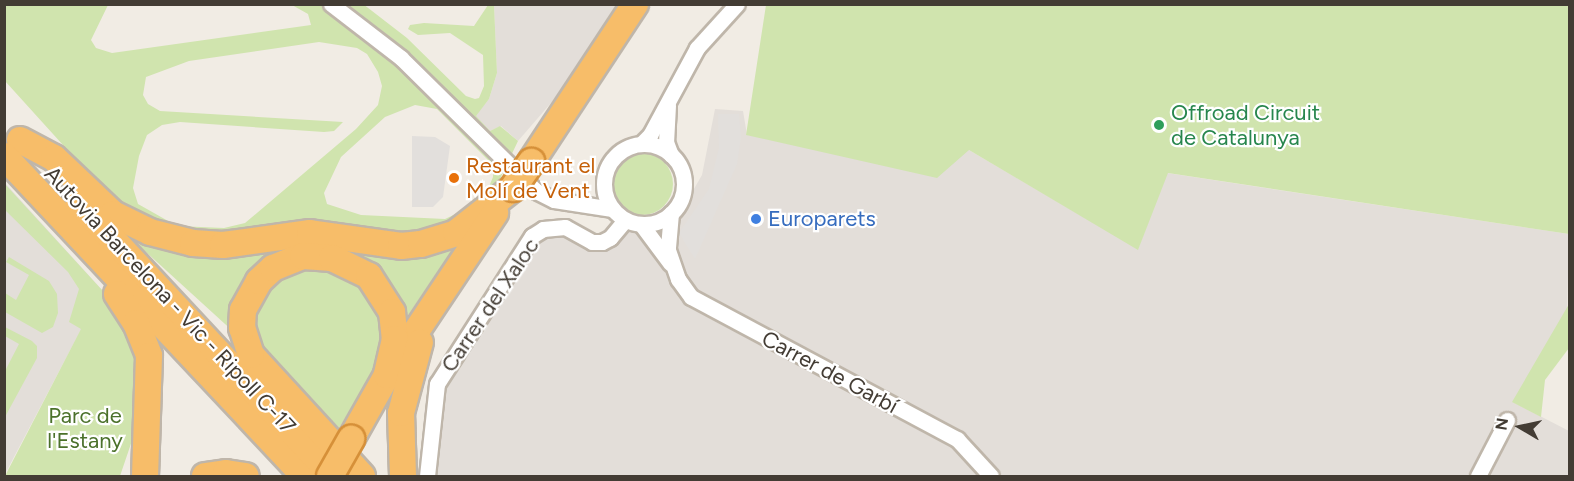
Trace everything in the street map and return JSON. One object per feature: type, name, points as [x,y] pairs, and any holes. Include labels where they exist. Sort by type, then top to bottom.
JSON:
[{"type":"highway","points":[[330,477],[387,375],[635,4]]},
{"type":"highway","points":[[10,140],[54,158],[113,214],[150,232],[193,243],[222,244],[310,233],[400,246],[421,244],[456,233],[513,188]]},
{"type":"highway","name":"Autovia Barcelona - Vic - Ripoll C-17","points":[[10,140],[304,477]]},
{"type":"highway","name":"Autovia Barcelona - Vic - Ripoll C-17","points":[[10,140],[334,477]]},
{"type":"highway","points":[[4,162],[32,201],[123,300],[136,323],[148,356],[145,477]]},
{"type":"highway","points":[[362,477],[251,355],[242,328],[250,295],[273,268],[303,256],[332,258],[359,269],[378,285],[392,312],[394,339],[387,375]]},
{"type":"highway","points":[[403,477],[400,434],[405,392],[440,294]]},
{"type":"highway","points":[[127,477],[148,414]]},
{"type":"highway","points":[[205,477],[226,473],[246,477]]},
{"type":"street","points":[[331,4],[401,58],[536,191],[554,200],[574,201],[612,209],[625,219],[641,224],[657,222],[671,213],[681,198],[684,179],[666,142],[668,100]]},
{"type":"street","points":[[574,201],[604,178],[616,154],[640,144],[650,135],[676,81],[706,34],[737,4]]},
{"type":"street","points":[[640,144],[662,148],[671,155]]},
{"type":"street","points":[[604,178],[605,194],[612,209]]},
{"type":"street","name":"Carrer de Garbí","points":[[671,213],[667,237],[673,266],[682,286],[700,303],[957,439],[991,477]]},
{"type":"street","name":"Carrer del Xaloc","points":[[427,477],[437,384],[532,236],[543,229],[565,227],[592,242],[602,242],[610,238],[625,219]]},
{"type":"street","name":"Carrer de Garbí","points":[[641,224],[673,266]]},
{"type":"street","points":[[1478,477],[1507,420]]},
{"type":"shaded area","points":[[494,5],[616,5],[576,74],[518,141],[501,126],[490,131],[475,116],[489,99],[497,73]]},
{"type":"shaded area","points":[[715,109],[743,111],[747,135],[969,150],[1138,249],[1167,173],[1569,234],[1567,313],[1513,402],[1569,431],[1569,476],[418,476],[426,399],[442,360],[529,226],[545,219],[564,220],[597,237],[658,228],[676,220],[702,175]]},
{"type":"shaded area","points":[[718,114],[739,114],[741,137],[737,164],[695,259],[679,233],[709,189],[719,148]]},
{"type":"shaded area","points":[[412,136],[435,137],[450,146],[443,197],[433,207],[412,207]]},
{"type":"shaded area","points":[[5,183],[102,290],[5,474]]},
{"type":"green space","points":[[363,4],[407,38],[466,96],[475,99],[479,98],[484,86],[483,55],[450,33],[418,35],[408,29],[410,25],[424,23],[474,26],[488,5],[494,5],[497,73],[489,99],[476,116],[490,131],[500,126],[518,141],[498,183],[409,314],[339,428],[123,231],[91,176],[5,81],[4,5],[108,5],[91,40],[96,48],[112,53],[311,25],[308,14],[292,5]],"holes":[[[319,42],[357,48],[367,54],[378,72],[382,86],[378,105],[356,129],[245,223],[224,228],[177,226],[138,204],[133,188],[139,156],[147,135],[162,125],[180,122],[324,132],[334,131],[343,122],[160,111],[148,104],[143,95],[146,77],[189,61]],[[415,105],[437,109],[493,165],[493,177],[483,201],[445,219],[361,215],[327,204],[324,193],[341,157],[385,117]]]},
{"type":"green space","name":"Offroad Circuit de Catalunya","points":[[766,5],[1569,5],[1569,234],[1168,173],[1138,250],[969,150],[937,178],[746,135]]},
{"type":"green space","points":[[636,153],[648,153],[664,162],[671,172],[673,184],[671,196],[664,206],[648,215],[636,215],[625,210],[616,201],[611,190],[611,178],[616,167],[625,158]]},
{"type":"green space","name":"Parc de l'Estany","points":[[4,183],[102,290],[127,325],[141,361],[137,426],[120,476],[5,476],[81,329],[69,322],[79,289],[68,272],[5,210]]},
{"type":"green space","points":[[9,257],[49,281],[57,294],[58,313],[53,327],[42,333],[5,312],[5,293],[16,300],[29,275],[6,262]]},
{"type":"green space","points":[[1569,304],[1569,348],[1545,380],[1541,417],[1512,402]]},
{"type":"green space","points":[[5,327],[32,341],[37,346],[37,358],[5,417],[5,371],[19,344],[5,336]]},
{"type":"place","name":"Offroad Circuit de Catalunya","points":[[1159,125]]},
{"type":"place","name":"Restaurant el Molí de Vent","points":[[454,178]]},
{"type":"place","name":"Europarets","points":[[756,219]]}]
